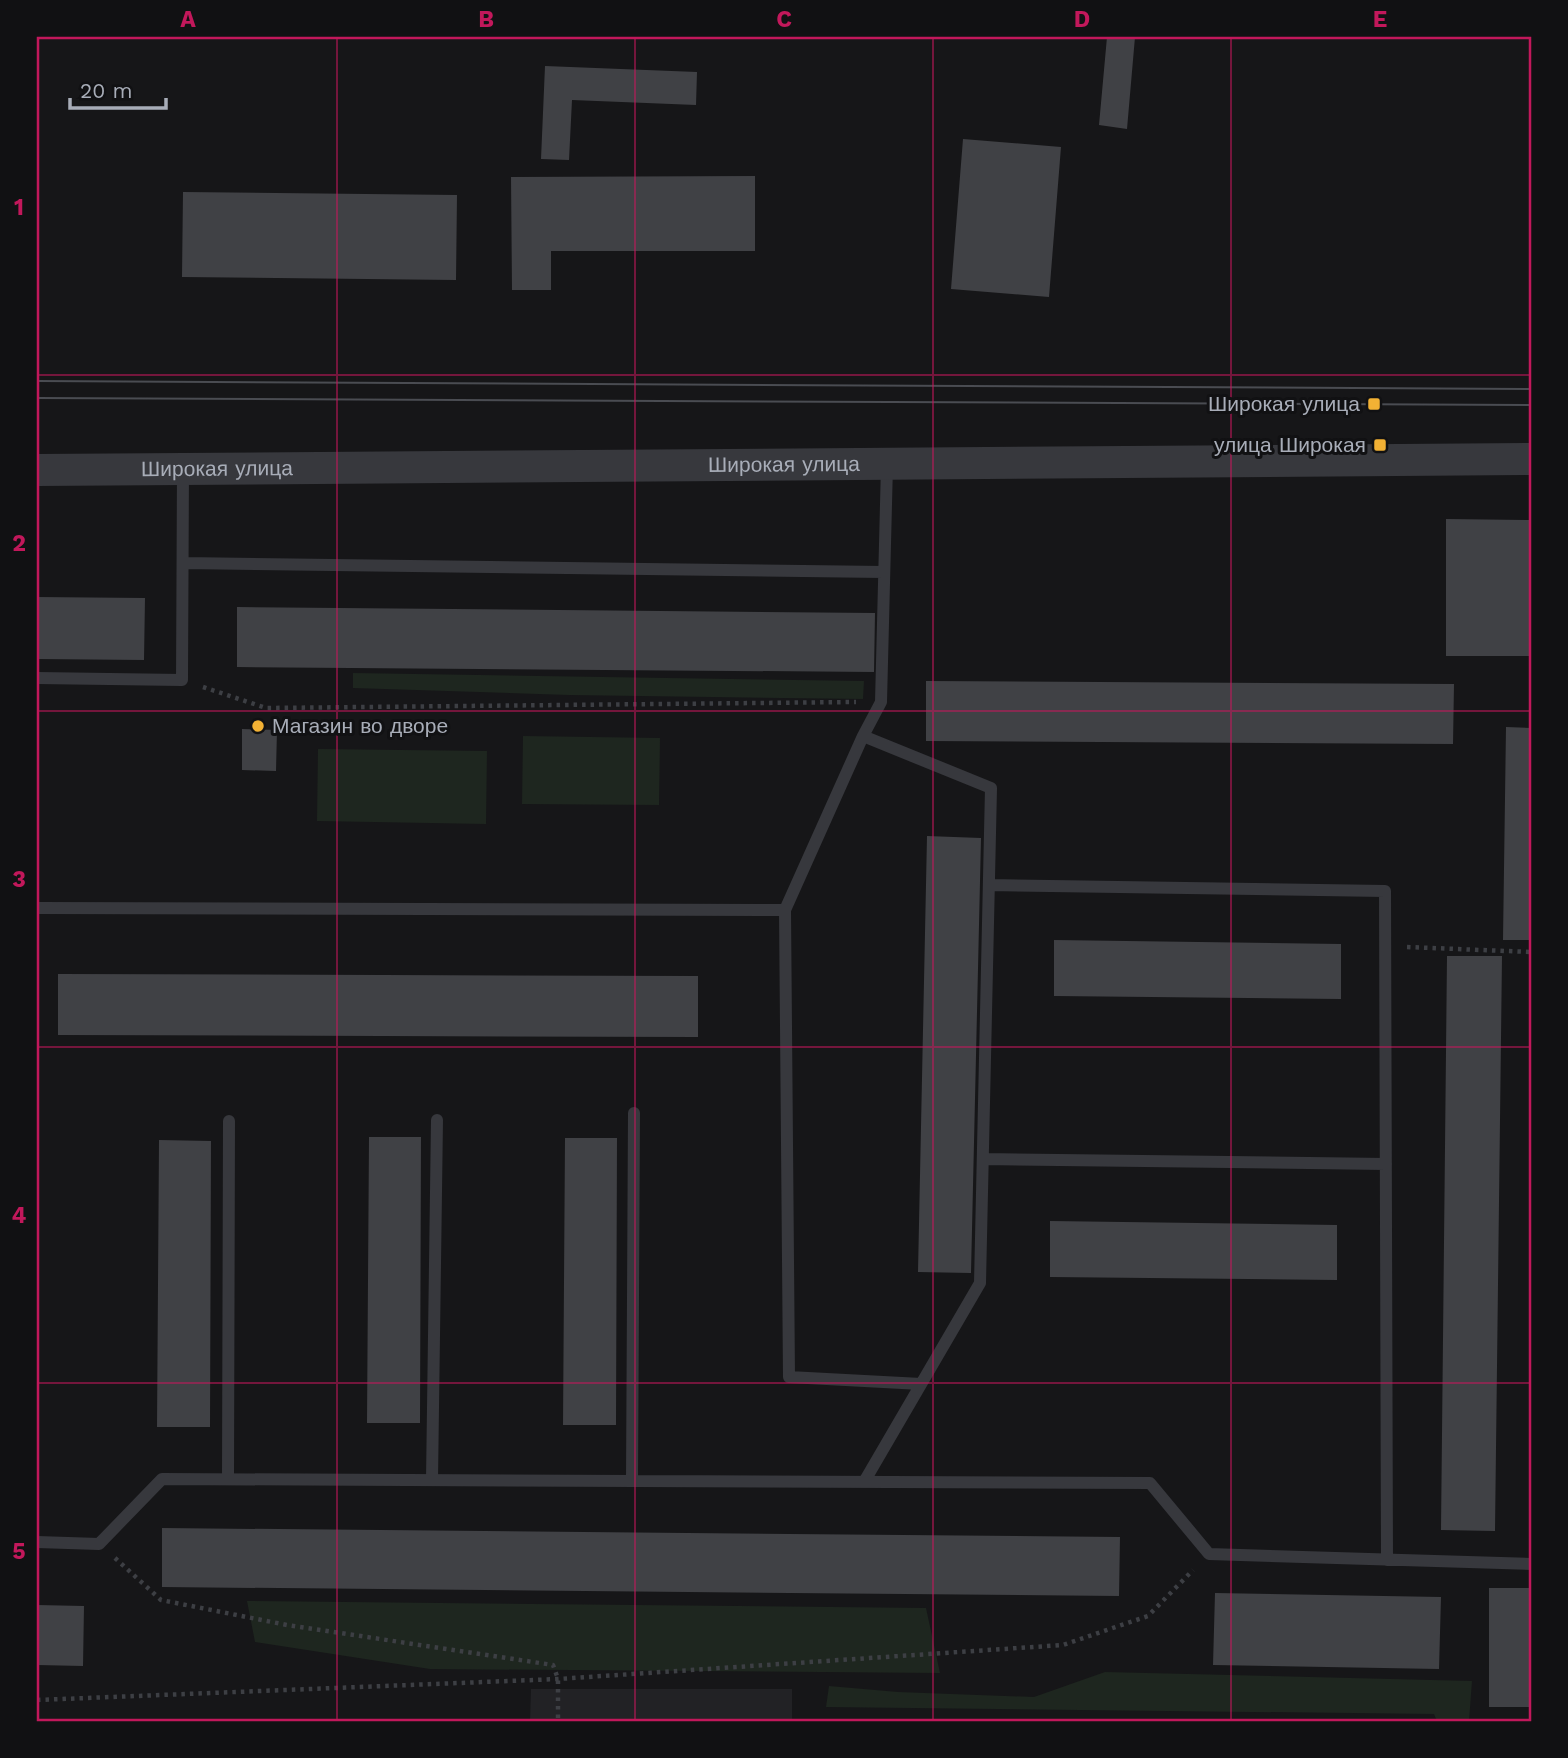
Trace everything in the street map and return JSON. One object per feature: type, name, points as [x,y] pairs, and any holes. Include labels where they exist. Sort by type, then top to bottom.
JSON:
[{"type":"street","name":"Широкая улица","points":[[37,470],[1531,459]]},
{"type":"lane","points":[[887,464],[881,702],[785,910],[789,1377],[921,1384]]},
{"type":"lane","points":[[37,678],[182,680],[183,469]]},
{"type":"lane","points":[[183,563],[884,572]]},
{"type":"lane","points":[[863,736],[991,788],[980,1283],[864,1482]]},
{"type":"lane","points":[[989,885],[1385,891],[1387,1560]]},
{"type":"lane","points":[[37,908],[785,910]]},
{"type":"lane","points":[[632,1481],[634,1113]]},
{"type":"lane","points":[[432,1480],[437,1120]]},
{"type":"lane","points":[[228,1479],[229,1121]]},
{"type":"lane","points":[[983,1159],[1386,1164]]},
{"type":"lane","points":[[37,1542],[99,1544],[162,1479],[1150,1483],[1209,1554],[1531,1564]]},
{"type":"path","points":[[182,680],[266,708],[881,702]]},
{"type":"path","points":[[1385,947],[1531,953]]},
{"type":"path","points":[[99,1544],[161,1600],[287,1625],[553,1665],[558,1679],[558,1721]]},
{"type":"path","points":[[37,1700],[558,1679],[1063,1645],[1148,1616],[1209,1554]]},
{"type":"shaded area","points":[[353,673],[864,681],[863,699],[569,695],[353,688]]},
{"type":"shaded area","points":[[523,736],[660,738],[659,805],[522,804]]},
{"type":"shaded area","points":[[318,749],[487,751],[486,824],[317,821]]},
{"type":"shaded area","points":[[247,1601],[926,1608],[940,1673],[430,1669],[255,1642]]},
{"type":"shaded area","points":[[1105,1672],[1472,1681],[1469,1721],[1437,1721],[1434,1714],[826,1707],[829,1686],[898,1692],[1034,1697]]},
{"type":"shaded area","points":[[531,1689],[792,1689],[792,1721],[530,1721]]},
{"type":"building","points":[[1107,37],[1135,37],[1127,129],[1099,125]]},
{"type":"building","points":[[545,66],[697,72],[696,105],[572,100],[569,160],[541,159]]},
{"type":"building","points":[[963,139],[1061,147],[1049,297],[951,289]]},
{"type":"building","points":[[755,176],[755,251],[551,251],[551,290],[512,290],[511,177]]},
{"type":"building","points":[[183,192],[457,195],[456,280],[182,277]]},
{"type":"building","points":[[1446,519],[1531,520],[1531,656],[1446,656]]},
{"type":"building","points":[[37,597],[145,598],[144,660],[37,659]]},
{"type":"building","points":[[237,607],[875,613],[874,672],[237,667]]},
{"type":"building","points":[[926,681],[1454,684],[1453,744],[926,741]]},
{"type":"building","points":[[1506,727],[1531,728],[1531,940],[1503,940]]},
{"type":"building","points":[[242,729],[277,730],[276,771],[242,770]]},
{"type":"building","points":[[927,836],[981,838],[971,1273],[918,1272]]},
{"type":"building","points":[[1054,940],[1341,944],[1341,999],[1054,996]]},
{"type":"building","points":[[1447,956],[1502,956],[1495,1531],[1441,1530]]},
{"type":"building","points":[[58,974],[698,976],[698,1037],[58,1035]]},
{"type":"building","points":[[369,1137],[421,1137],[420,1423],[367,1423]]},
{"type":"building","points":[[565,1138],[617,1138],[616,1425],[563,1425]]},
{"type":"building","points":[[159,1140],[211,1141],[210,1427],[157,1427]]},
{"type":"building","points":[[1050,1221],[1337,1225],[1337,1280],[1050,1277]]},
{"type":"building","points":[[162,1528],[1120,1537],[1119,1596],[162,1587]]},
{"type":"building","points":[[1489,1588],[1531,1588],[1531,1707],[1489,1707]]},
{"type":"building","points":[[1215,1593],[1441,1597],[1439,1669],[1213,1665]]},
{"type":"building","points":[[37,1605],[84,1606],[83,1666],[37,1665]]},
{"type":"tram line","points":[[37,381],[1531,389]]},
{"type":"tram line","points":[[37,398],[1531,405]]},
{"type":"place","name":"Широкая улица","points":[[1374,404]]},
{"type":"place","name":"улица Широкая","points":[[1380,445]]},
{"type":"place","name":"Магазин во дворе","points":[[258,726]]}]
